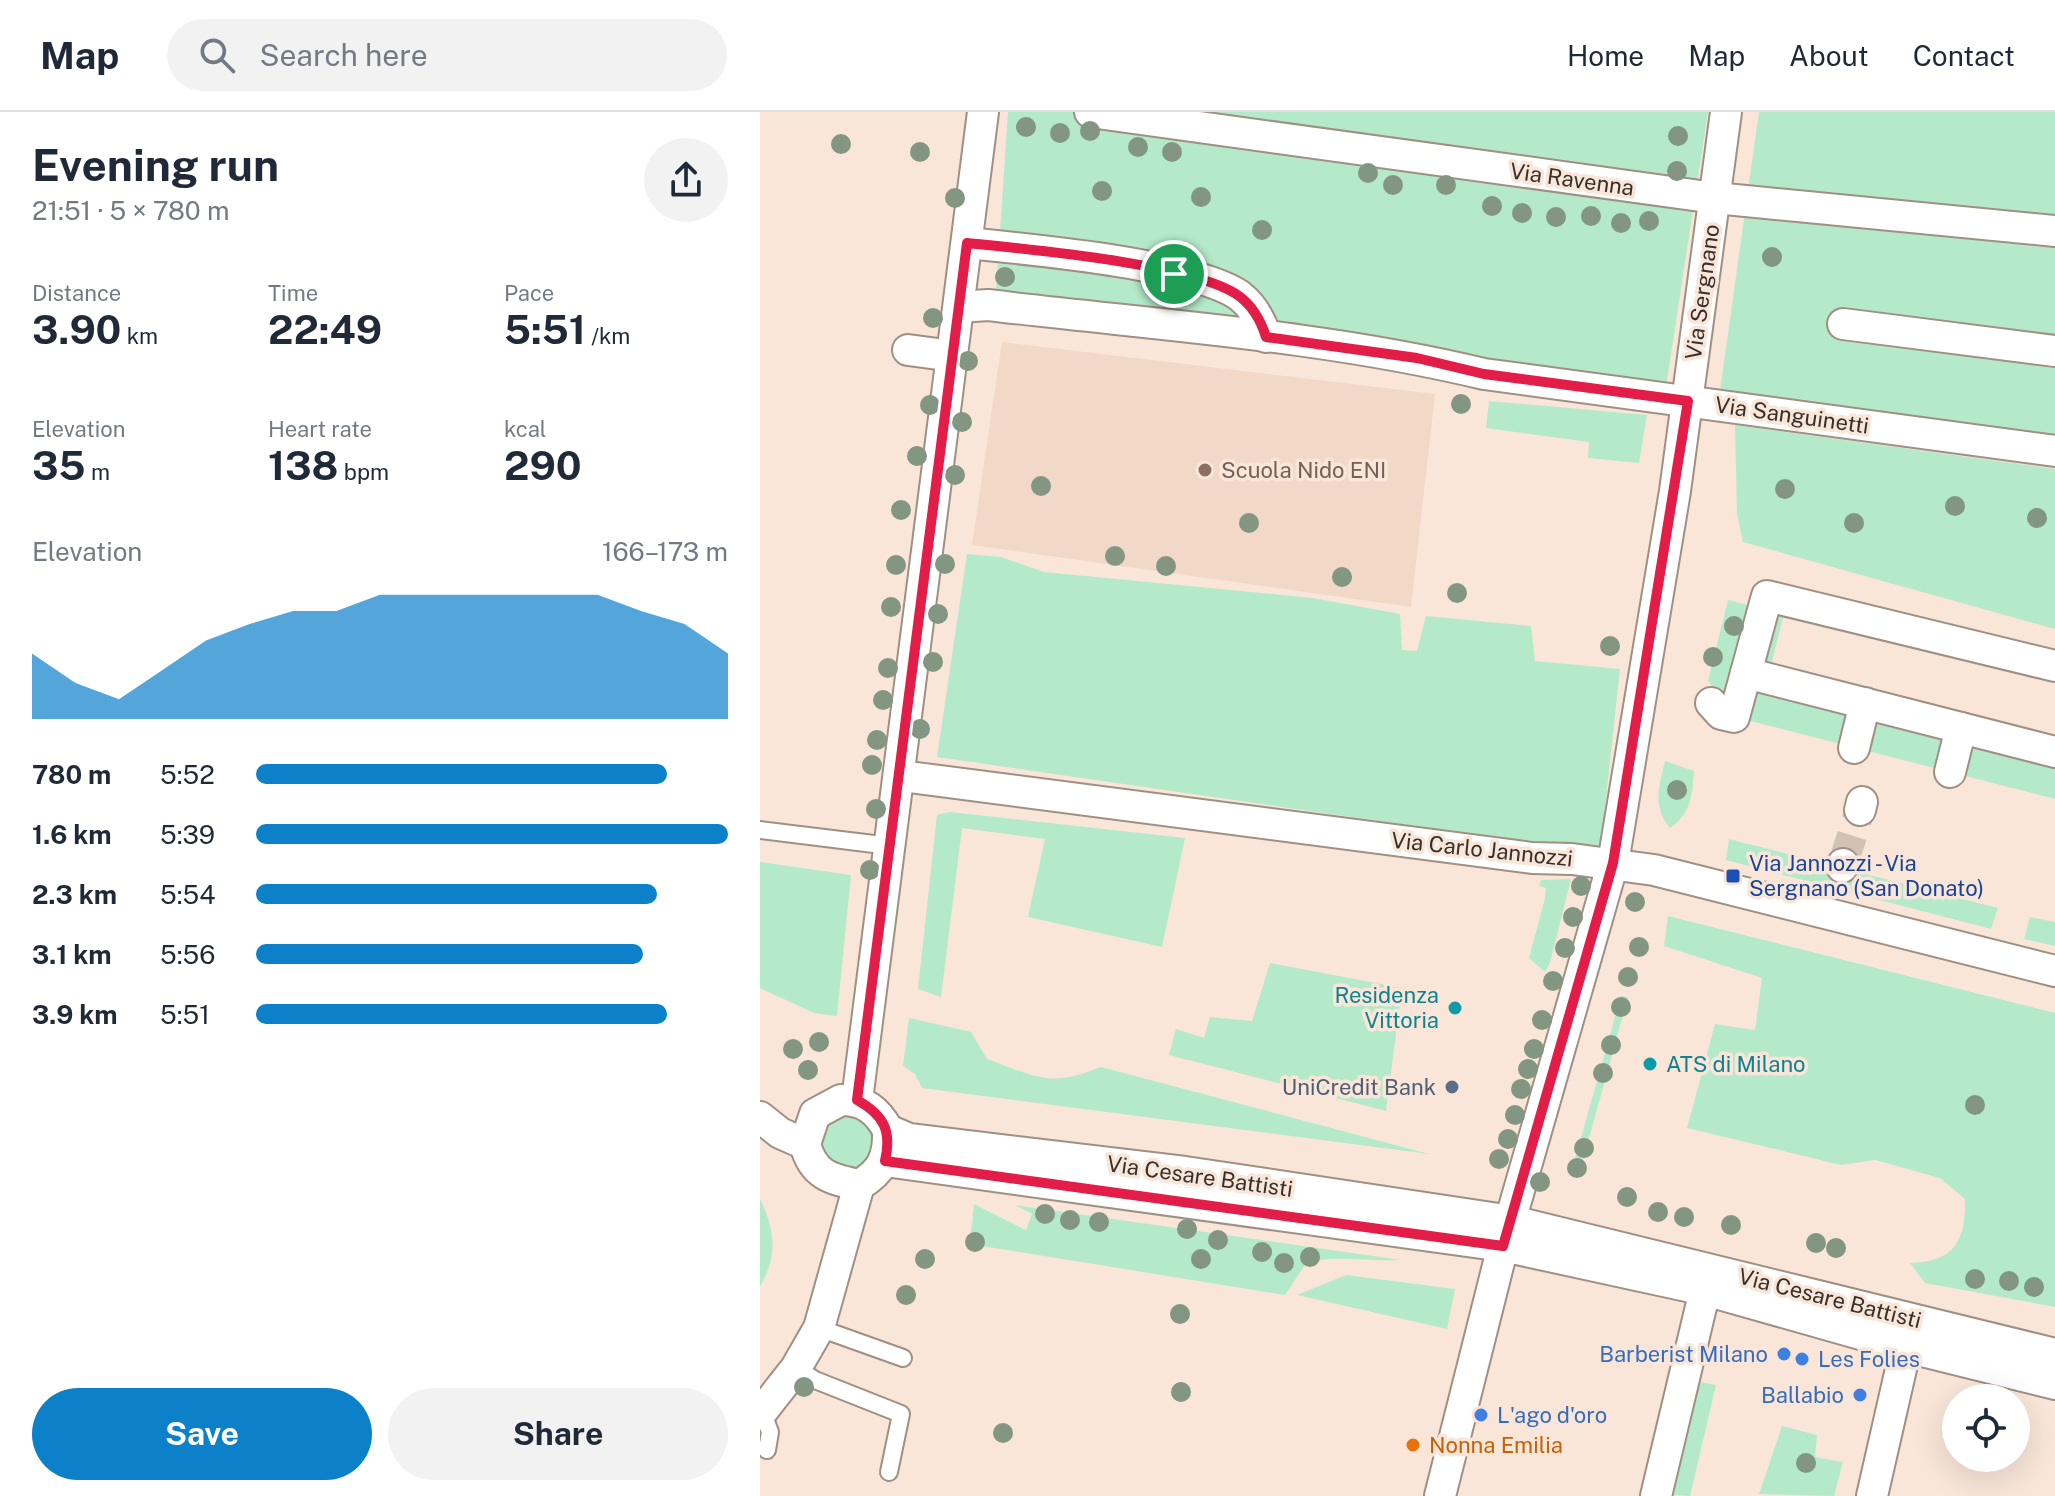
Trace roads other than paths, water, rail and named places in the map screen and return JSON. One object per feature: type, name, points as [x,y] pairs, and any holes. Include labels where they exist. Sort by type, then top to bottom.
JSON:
[{"type":"street","points":[[857,1100],[901,776],[983,112]]},
{"type":"street","name":"Via Ravenna","points":[[1090,112],[1715,198],[2055,231]]},
{"type":"street","name":"Via Sergnano","points":[[1440,1496],[1507,1234],[1613,863],[1688,401],[1726,112]]},
{"type":"street","points":[[967,243],[1068,254],[1196,278],[1239,296],[1259,317],[1266,337]]},
{"type":"street","name":"Via Sanguinetti","points":[[959,307],[988,305],[1266,337],[1417,358],[1484,374],[2055,451]]},
{"type":"street","points":[[1843,324],[2055,351]]},
{"type":"street","points":[[908,350],[953,356]]},
{"type":"street","points":[[1716,715],[1734,717],[1767,596],[2055,666]]},
{"type":"street","points":[[1746,673],[2055,752]]},
{"type":"street","points":[[1844,745],[1855,701]]},
{"type":"street","points":[[1950,772],[1961,728]]},
{"type":"street","name":"Via Carlo Jannozzi","points":[[901,776],[1532,858],[1613,863],[1654,870],[2055,971]]},
{"type":"street","points":[[760,1117],[780,1133],[805,1144],[817,1170],[827,1179],[859,1185],[874,1176],[885,1161],[888,1130],[881,1117],[857,1100],[826,1105],[815,1114],[805,1144]]},
{"type":"street","name":"Via Cesare Battisti","points":[[888,1130],[909,1139],[1185,1172],[1507,1234],[2055,1354]]},
{"type":"street","name":"Via Cesare Battisti","points":[[885,1161],[1507,1234],[1906,1347],[2055,1384]]},
{"type":"street","points":[[761,1402],[809,1306],[831,1232],[827,1179]]},
{"type":"street","points":[[761,1402],[796,1368],[819,1328],[859,1185]]},
{"type":"street","points":[[1656,1496],[1705,1290]]},
{"type":"street","points":[[1872,1496],[1906,1347]]},
{"type":"lane","points":[[760,830],[890,846]]},
{"type":"lane","points":[[819,1328],[903,1358]]},
{"type":"lane","points":[[796,1368],[815,1380],[901,1414],[889,1472]]},
{"type":"lane","points":[[761,1402],[770,1432],[767,1450]]},
{"type":"tunnel","points":[[1843,864],[1860,810]]},
{"type":"place","name":"Scuola Nido ENI","points":[[1205,470]]},
{"type":"place","name":"Via Jannozzi - Via Sergnano (San Donato)","points":[[1733,876]]},
{"type":"place","name":"Residenza Vittoria","points":[[1455,1008]]},
{"type":"place","name":"ATS di Milano","points":[[1650,1064]]},
{"type":"place","name":"UniCredit Bank","points":[[1452,1087]]},
{"type":"place","name":"Barberist Milano","points":[[1784,1354]]},
{"type":"place","name":"Les Folies","points":[[1802,1359]]},
{"type":"place","name":"Ballabio","points":[[1860,1395]]},
{"type":"place","name":"L'ago d'oro","points":[[1481,1415]]},
{"type":"place","name":"Nonna Emilia","points":[[1413,1445]]}]
